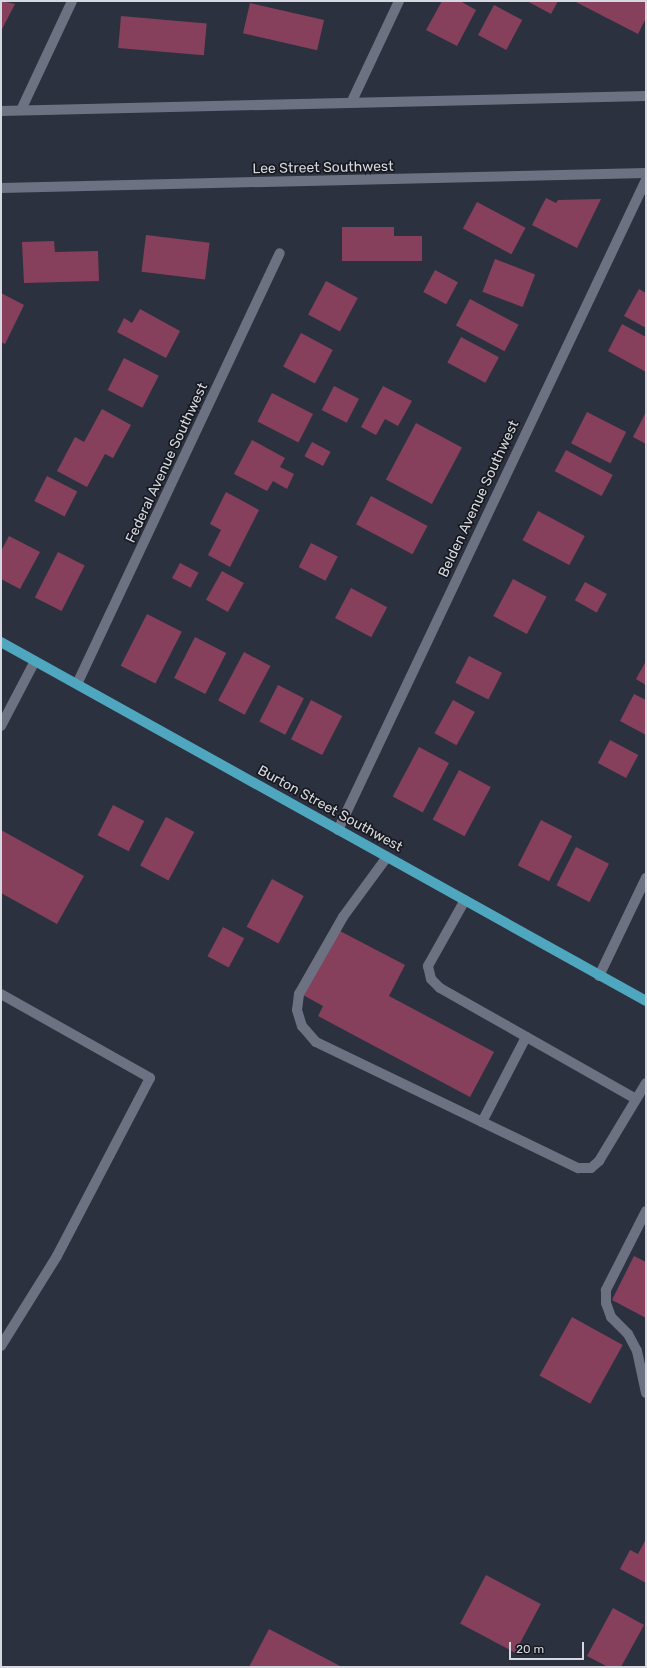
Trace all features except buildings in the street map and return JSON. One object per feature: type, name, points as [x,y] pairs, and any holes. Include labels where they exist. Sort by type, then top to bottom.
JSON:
[{"type":"main road","name":"Burton Street Southwest","points":[[1,642],[646,1001]]},
{"type":"street","points":[[21,110],[72,1]]},
{"type":"street","points":[[352,101],[399,1]]},
{"type":"street","points":[[1,111],[352,101],[646,96]]},
{"type":"street","name":"Lee Street Southwest","points":[[1,188],[646,172]]},
{"type":"street","name":"Belden Avenue Southwest","points":[[338,830],[646,180]]},
{"type":"street","name":"Federal Avenue Southwest","points":[[77,684],[280,253]]},
{"type":"street","points":[[1,726],[36,661]]},
{"type":"street","points":[[387,857],[343,917],[299,994],[297,1010],[302,1026],[316,1042],[578,1168],[591,1168],[599,1161],[646,1083]]},
{"type":"street","points":[[600,976],[646,878]]},
{"type":"street","points":[[465,900],[428,966],[431,979],[440,988],[636,1099]]},
{"type":"street","points":[[1,994],[150,1078],[57,1256],[1,1346]]},
{"type":"street","points":[[482,1122],[526,1037]]},
{"type":"street","points":[[646,1211],[606,1290],[606,1303],[611,1318],[628,1334],[637,1351],[646,1393]]}]
